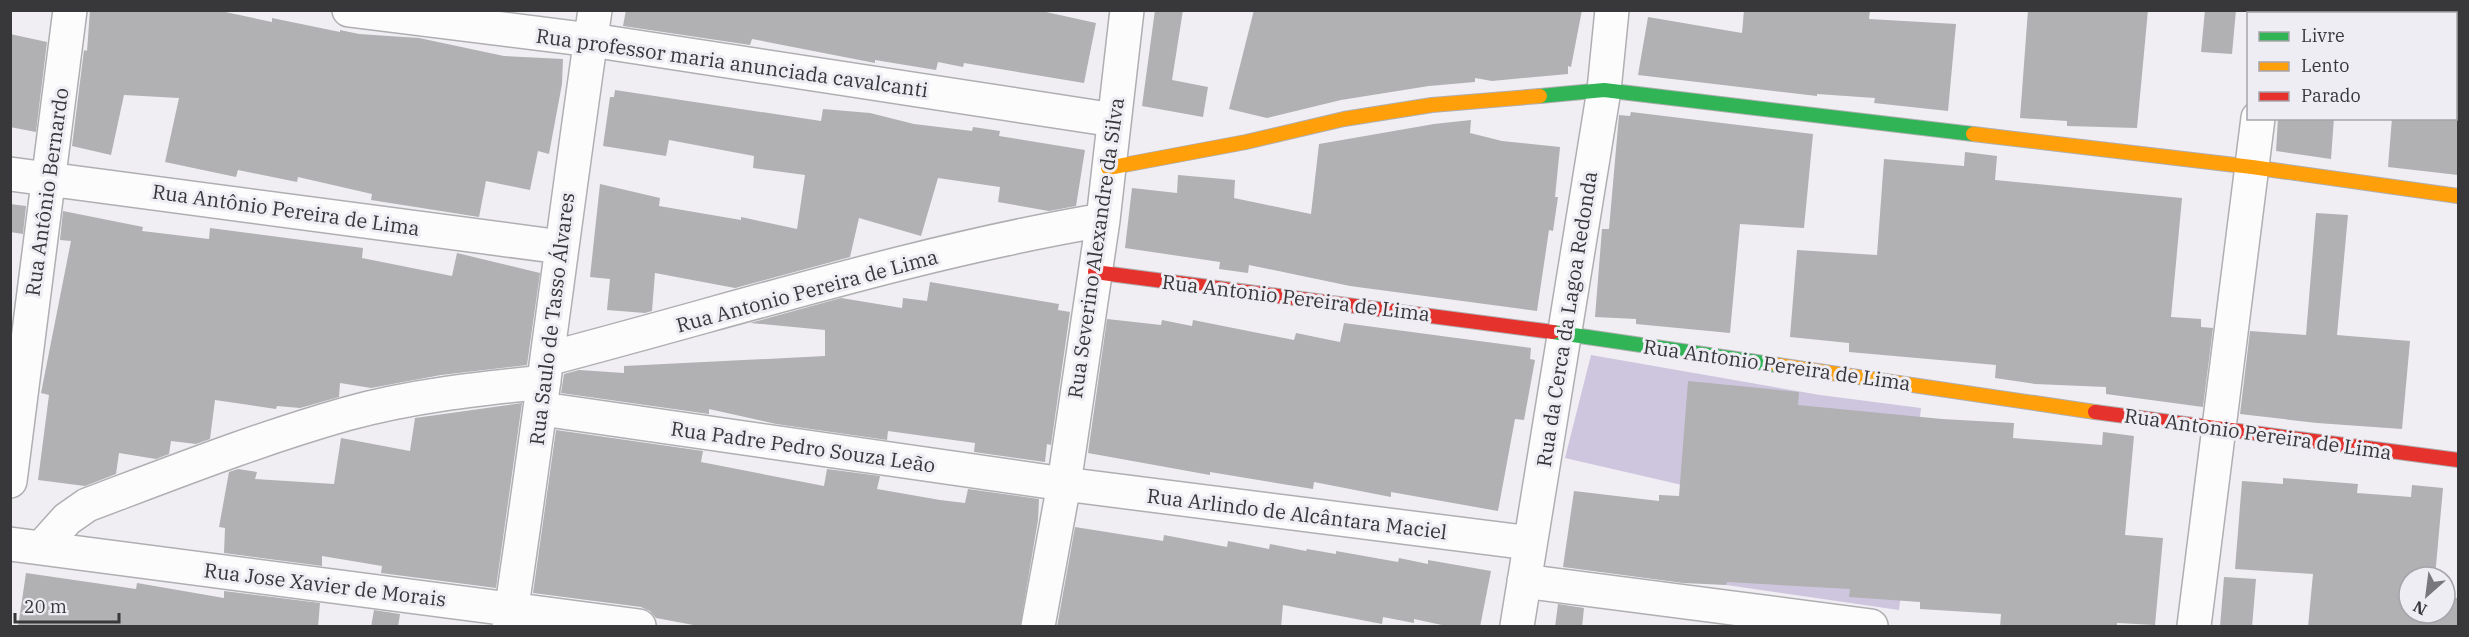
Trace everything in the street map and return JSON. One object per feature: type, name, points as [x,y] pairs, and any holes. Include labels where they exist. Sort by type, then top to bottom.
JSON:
[{"type":"street","name":"Rua Antônio Bernardo","points":[[10,481],[17,373],[49,179],[70,10]]},
{"type":"street","name":"Rua professor maria anunciada cavalcanti","points":[[349,10],[593,25],[1114,120]]},
{"type":"street","name":"Rua Severino Alexandre da Silva","points":[[1038,627],[1064,484],[1103,220],[1127,10]]},
{"type":"street","name":"Rua da Cerca da Lagoa Redonda","points":[[1517,627],[1604,90],[1612,10]]},
{"type":"street","name":"Rua Saulo de Tasso Álvares","points":[[510,618],[593,25]]},
{"type":"street","points":[[1108,168],[1246,142],[1344,119],[1421,107],[1604,90],[2252,167],[2458,196]]},
{"type":"street","points":[[2194,627],[2258,120]]},
{"type":"street","name":"Rua Antônio Pereira de Lima","points":[[10,174],[561,247]]},
{"type":"street","name":"Rua Antonio Pereira de Lima","points":[[544,383],[911,262],[1051,229],[1103,220]]},
{"type":"street","name":"Rua Antonio Pereira de Lima","points":[[1095,272],[1564,333],[2219,430],[2458,460]]},
{"type":"street","points":[[26,546],[87,505],[174,472],[347,414],[446,393],[544,383]]},
{"type":"street","name":"Rua Padre Pedro Souza Leão","points":[[544,383],[1064,484]]},
{"type":"street","name":"Rua Arlindo de Alcântara Maciel","points":[[1064,484],[1530,543]]},
{"type":"street","name":"Rua Jose Xavier de Morais","points":[[26,546],[510,618],[639,627]]},
{"type":"street","points":[[1524,581],[1871,627]]},
{"type":"shaded area","points":[[1591,355],[1820,395],[1921,408],[1899,610],[1726,585],[1734,497],[1565,458]]},
{"type":"building","points":[[90,10],[216,10],[272,22],[272,18],[340,32],[340,30],[359,34],[419,38],[504,56],[563,59],[562,84],[549,154],[538,151],[530,190],[486,181],[479,217],[371,200],[372,194],[298,177],[297,182],[238,170],[236,177],[165,162],[179,98],[124,95],[111,155],[72,146],[84,50],[87,51]]},
{"type":"building","points":[[626,10],[1037,10],[1096,23],[1084,83],[964,63],[963,67],[938,62],[936,70],[875,60],[875,63],[752,39],[750,45],[623,26]]},
{"type":"building","points":[[1155,10],[1183,10],[1172,80],[1208,87],[1203,117],[1142,106]]},
{"type":"building","points":[[1254,10],[1582,10],[1568,74],[1492,81],[1475,78],[1475,82],[1429,86],[1341,100],[1267,118],[1229,109]]},
{"type":"building","points":[[1744,10],[1870,10],[1869,19],[1956,24],[1948,111],[1874,103],[1875,98],[1817,94],[1817,96],[1638,75],[1648,17],[1742,33]]},
{"type":"building","points":[[2028,10],[2148,10],[2137,128],[2067,126],[2067,121],[2020,118]]},
{"type":"building","points":[[2205,10],[2236,10],[2232,54],[2201,52]]},
{"type":"building","points":[[10,34],[47,42],[36,132],[10,127]]},
{"type":"building","points":[[615,90],[821,121],[823,109],[870,113],[914,124],[972,131],[973,127],[1000,131],[999,136],[1085,150],[1076,206],[1049,211],[998,202],[1000,187],[938,178],[921,236],[859,218],[850,257],[735,288],[655,273],[652,311],[645,313],[607,310],[610,279],[590,277],[600,184],[660,198],[659,206],[741,220],[741,217],[797,229],[805,175],[753,168],[754,156],[669,140],[666,156],[603,146],[610,97],[614,97]]},
{"type":"building","points":[[1631,112],[1813,134],[1804,228],[1740,224],[1730,333],[1636,324],[1636,319],[1595,317],[1602,229],[1609,229],[1619,115],[1630,116]]},
{"type":"building","points":[[2458,118],[2458,175],[2388,167],[2392,120],[2457,120]]},
{"type":"building","points":[[1471,120],[1470,133],[1502,141],[1560,147],[1555,197],[1558,197],[1553,231],[1549,230],[1537,311],[1350,286],[1249,265],[1248,273],[1219,269],[1220,262],[1125,248],[1132,188],[1177,193],[1178,175],[1235,180],[1234,198],[1311,214],[1319,144],[1434,124]]},
{"type":"building","points":[[2278,120],[2334,120],[2331,159],[2276,151]]},
{"type":"building","points":[[1965,152],[1997,156],[1995,180],[2182,198],[2171,317],[2201,319],[2201,327],[2213,328],[2203,407],[2106,394],[2106,387],[2035,384],[1995,378],[1996,365],[1849,352],[1849,343],[1790,337],[1797,250],[1877,255],[1884,159],[1964,166]]},
{"type":"building","points":[[10,204],[26,206],[23,234],[10,232]]},
{"type":"building","points":[[63,211],[143,227],[142,231],[209,239],[210,228],[363,248],[362,258],[452,276],[457,253],[540,273],[527,365],[441,375],[371,388],[340,383],[339,397],[300,408],[277,406],[276,409],[215,400],[210,439],[196,444],[171,441],[169,454],[156,459],[119,453],[116,474],[85,486],[38,480],[49,395],[41,393],[71,241],[60,240]]},
{"type":"building","points":[[2316,213],[2348,215],[2337,335],[2410,341],[2402,429],[2317,423],[2240,414],[2250,331],[2306,335]]},
{"type":"building","points":[[930,282],[1059,304],[1058,310],[1070,312],[1051,445],[1047,444],[1045,462],[974,452],[975,443],[888,431],[887,440],[776,424],[709,409],[709,414],[561,393],[564,374],[579,370],[624,373],[624,366],[825,356],[825,330],[750,323],[841,298],[902,308],[903,298],[927,301]]},
{"type":"building","points":[[1107,319],[1161,325],[1162,320],[1192,326],[1193,320],[1294,340],[1296,333],[1340,342],[1344,323],[1531,348],[1530,359],[1535,360],[1524,420],[1515,419],[1498,511],[1391,492],[1391,497],[1314,482],[1313,489],[1210,472],[1210,475],[1088,453]]},
{"type":"building","points":[[1688,381],[1799,392],[1798,405],[1942,419],[2014,423],[2013,438],[2102,445],[2103,432],[2134,436],[2125,535],[2163,538],[2155,625],[2117,623],[2117,627],[2000,627],[2001,614],[1920,609],[1920,602],[1849,597],[1850,589],[1727,582],[1726,585],[1683,583],[1563,567],[1574,491],[1659,501],[1659,495],[1679,496]]},
{"type":"building","points":[[522,403],[496,588],[381,573],[382,566],[322,556],[322,566],[224,553],[225,528],[219,527],[229,472],[238,469],[257,472],[255,479],[334,484],[341,438],[410,451],[415,418]]},
{"type":"building","points":[[556,430],[703,451],[701,462],[824,486],[827,469],[880,476],[877,489],[940,500],[965,503],[968,489],[1039,499],[1038,520],[1020,627],[704,627],[656,618],[650,611],[641,607],[533,593]]},
{"type":"building","points":[[2283,478],[2358,484],[2357,493],[2411,497],[2412,485],[2443,488],[2436,565],[2397,565],[2397,625],[2457,625],[2457,598],[2458,627],[2308,627],[2313,574],[2235,569],[2242,481],[2283,484]]},
{"type":"building","points":[[1075,527],[1163,541],[1164,535],[1227,547],[1228,541],[1269,549],[1270,544],[1306,551],[1307,549],[1336,554],[1336,551],[1398,562],[1399,558],[1428,564],[1428,560],[1491,571],[1480,627],[1451,627],[1414,619],[1414,623],[1383,617],[1382,624],[1283,605],[1281,627],[1057,627]]},
{"type":"building","points":[[26,573],[136,589],[137,583],[224,598],[224,591],[320,603],[318,627],[18,627]]},
{"type":"building","points":[[2224,577],[2256,579],[2252,627],[2220,627]]},
{"type":"building","points":[[1558,604],[1584,608],[1582,627],[1555,627]]},
{"type":"building","points":[[374,610],[400,614],[398,627],[371,627]]},
{"type":"traffic: fast","points":[[1540,96],[1604,90],[1973,134]]},
{"type":"traffic: fast","points":[[1553,332],[1777,365]]},
{"type":"traffic: slow","points":[[1108,168],[1246,142],[1344,119],[1432,105],[1540,96]]},
{"type":"traffic: slow","points":[[1973,134],[2252,167],[2458,196]]},
{"type":"traffic: slow","points":[[1777,365],[2095,412]]},
{"type":"traffic: jam","points":[[1095,272],[1553,332]]},
{"type":"traffic: jam","points":[[2095,412],[2458,460]]}]
